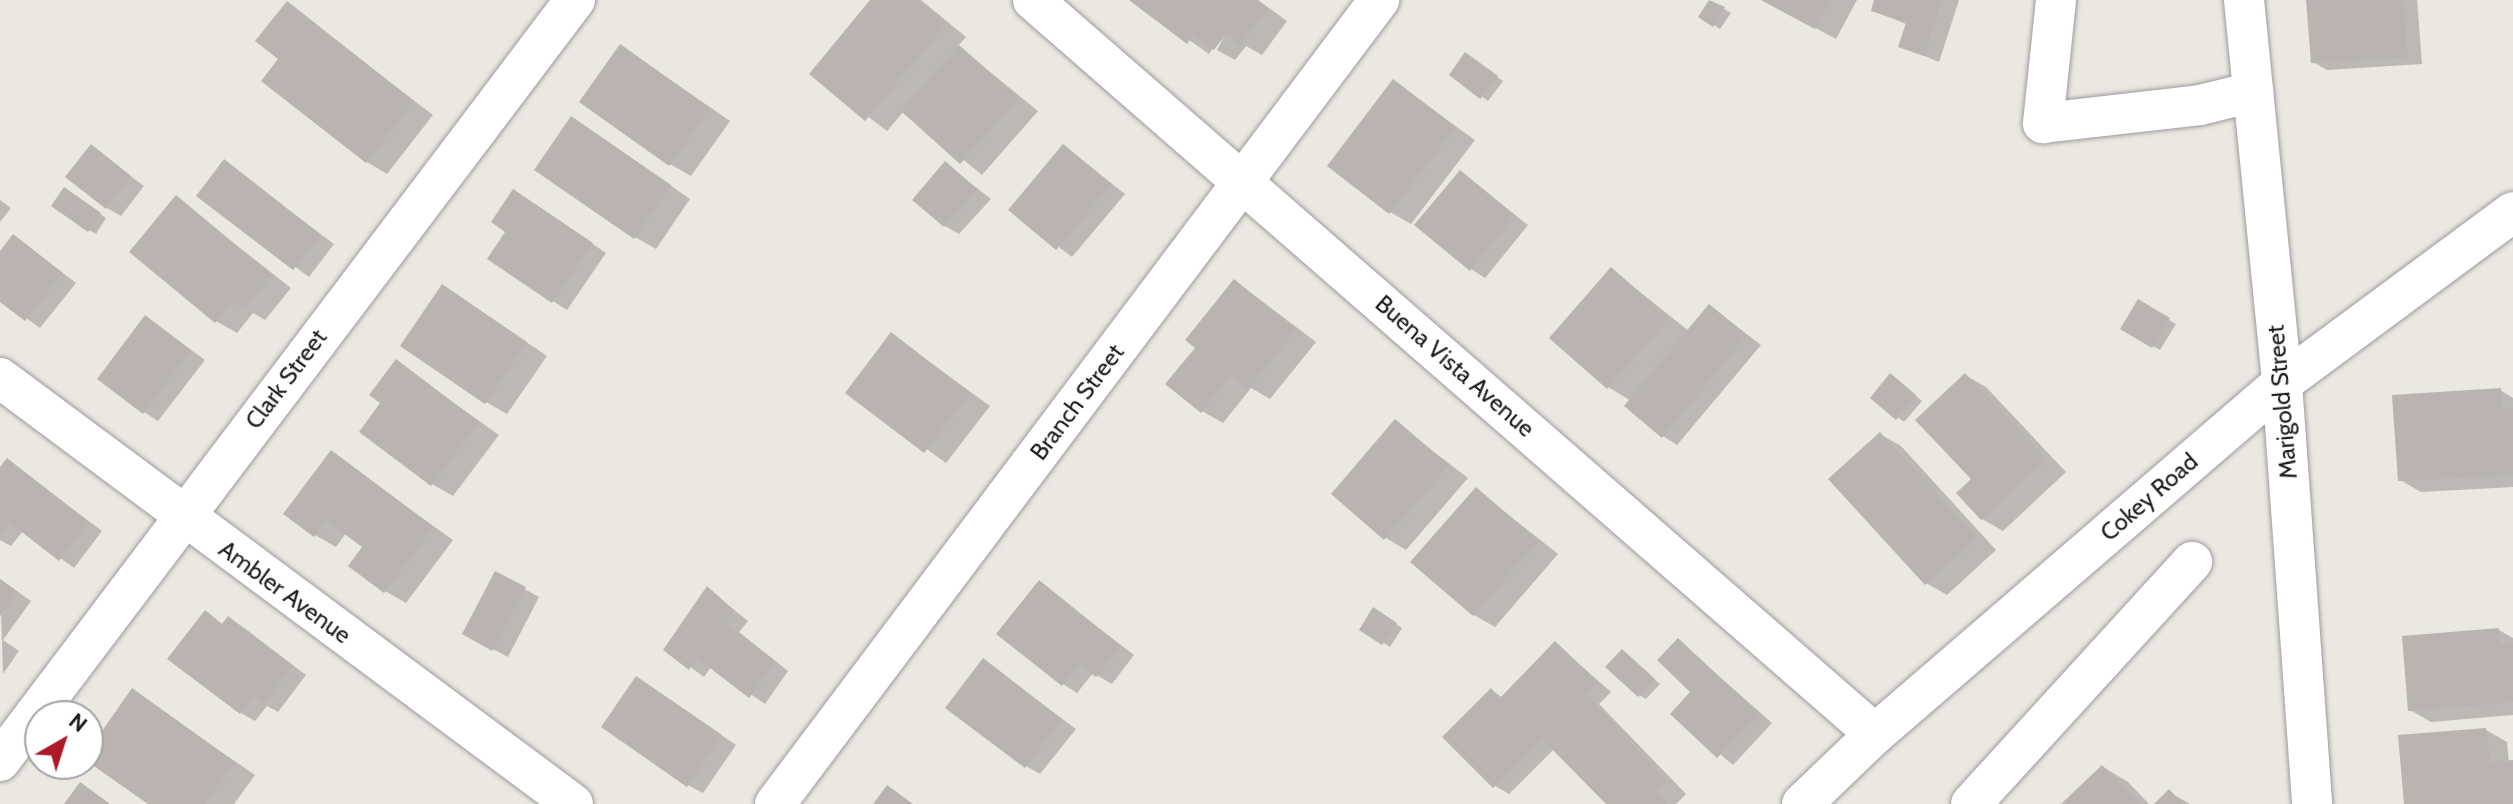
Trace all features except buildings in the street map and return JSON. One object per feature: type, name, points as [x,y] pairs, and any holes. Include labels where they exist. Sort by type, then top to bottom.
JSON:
[{"type":"street","name":"Clark Street","points":[[0,761],[182,515],[575,0]]},
{"type":"street","name":"Buena Vista Avenue","points":[[1033,0],[1875,734]]},
{"type":"street","name":"Branch Street","points":[[775,804],[1379,0]]},
{"type":"street","points":[[2056,0],[2043,123],[2200,105],[2253,92]]},
{"type":"street","name":"Marigold Street","points":[[2244,0],[2282,383],[2312,804]]},
{"type":"street","name":"Cokey Road","points":[[1802,804],[1875,734],[2282,383],[2513,212]]},
{"type":"street","name":"Ambler Avenue","points":[[0,378],[573,804]]},
{"type":"street","points":[[1971,804],[2192,562]]}]
